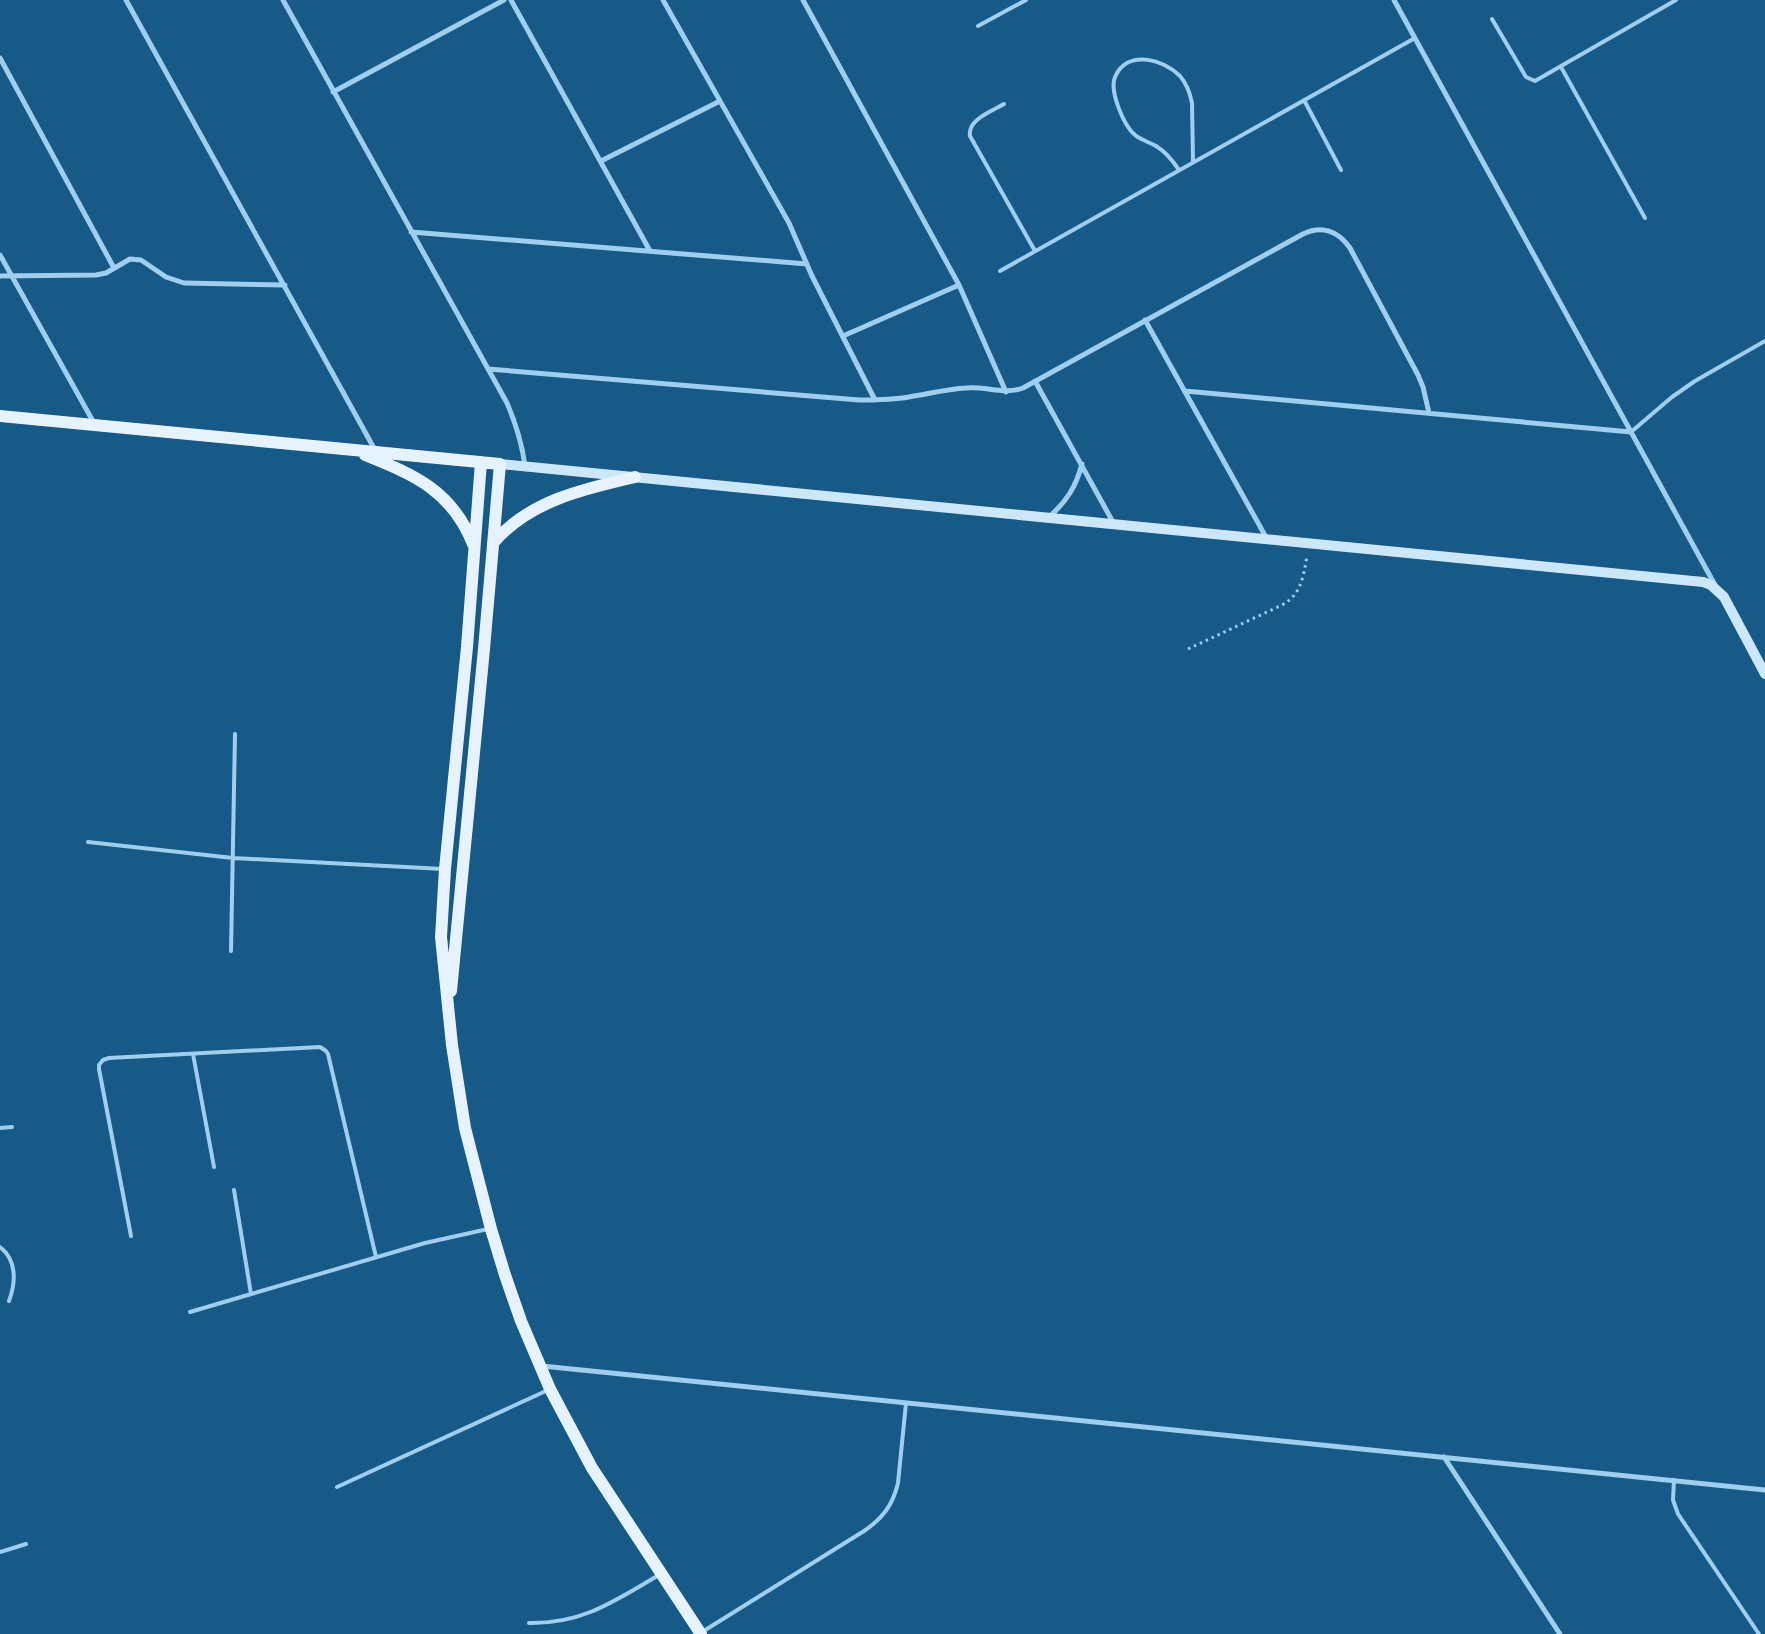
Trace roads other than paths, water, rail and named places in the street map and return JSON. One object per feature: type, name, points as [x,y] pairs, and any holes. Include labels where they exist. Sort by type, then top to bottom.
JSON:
[{"type":"main road","points":[[0,416],[1694,580],[1711,585],[1724,597],[1765,674]]},
{"type":"main road","points":[[351,450],[405,471],[431,487],[461,520],[475,547]]},
{"type":"main road","points":[[481,462],[467,648],[441,937],[452,1045],[465,1128],[491,1228],[518,1312],[550,1389],[592,1468],[701,1633]]},
{"type":"main road","points":[[449,1005],[500,464]]},
{"type":"main road","points":[[493,543],[516,521],[550,502],[595,486],[635,478]]},
{"type":"street","points":[[126,0],[377,452]]},
{"type":"street","points":[[282,0],[488,369],[516,423],[522,444],[525,466]]},
{"type":"street","points":[[333,92],[504,0]]},
{"type":"street","points":[[511,0],[650,251]]},
{"type":"street","points":[[663,0],[789,223],[807,264],[876,400]]},
{"type":"street","points":[[803,0],[959,285],[1006,392]]},
{"type":"street","points":[[1394,0],[1718,590]]},
{"type":"street","points":[[0,58],[114,268]]},
{"type":"street","points":[[601,161],[720,101]]},
{"type":"street","points":[[488,369],[843,399],[876,400],[907,398],[965,388],[1006,392],[1023,388],[1303,234],[1318,229],[1333,232],[1340,236],[1350,248],[1418,375],[1429,413]]},
{"type":"street","points":[[411,232],[807,264]]},
{"type":"street","points":[[0,255],[95,425]]},
{"type":"street","points":[[0,276],[87,276],[106,272],[130,259],[141,260],[166,277],[184,283],[284,285]]},
{"type":"street","points":[[843,336],[959,285]]},
{"type":"street","points":[[1146,320],[1268,539]]},
{"type":"street","points":[[1036,381],[1115,524]]},
{"type":"street","points":[[1185,391],[1631,432]]},
{"type":"street","points":[[1048,518],[1070,494],[1078,480],[1082,464]]},
{"type":"street","points":[[540,1366],[1765,1490]]},
{"type":"street","points":[[1444,1457],[1560,1634]]},
{"type":"lane","points":[[978,26],[1026,0]]},
{"type":"lane","points":[[1492,19],[1528,79],[1538,80],[1676,0]]},
{"type":"lane","points":[[1000,271],[1414,38]]},
{"type":"lane","points":[[1179,170],[1173,161],[1161,150],[1141,139],[1130,130],[1112,90],[1115,76],[1125,64],[1137,60],[1159,62],[1181,77],[1190,94],[1192,103],[1194,162]]},
{"type":"lane","points":[[1561,67],[1645,218]]},
{"type":"lane","points":[[1304,100],[1342,170]]},
{"type":"lane","points":[[1004,104],[974,123],[969,129],[970,136],[1034,252]]},
{"type":"lane","points":[[1631,432],[1695,381],[1765,341]]},
{"type":"lane","points":[[231,950],[235,734]]},
{"type":"lane","points":[[88,842],[233,858],[446,869]]},
{"type":"lane","points":[[131,1236],[99,1065],[103,1060],[109,1058],[320,1047],[326,1051],[376,1257]]},
{"type":"lane","points":[[193,1054],[214,1167]]},
{"type":"lane","points":[[0,1128],[12,1127]]},
{"type":"lane","points":[[234,1190],[251,1294]]},
{"type":"lane","points":[[190,1312],[442,1238],[491,1228]]},
{"type":"lane","points":[[0,1247],[11,1261],[15,1274],[14,1288],[9,1301]]},
{"type":"lane","points":[[337,1487],[550,1389]]},
{"type":"lane","points":[[701,1633],[864,1531],[883,1516],[895,1495],[898,1483],[906,1403]]},
{"type":"lane","points":[[1674,1480],[1673,1500],[1678,1514],[1759,1634]]},
{"type":"lane","points":[[0,1552],[26,1544]]},
{"type":"lane","points":[[529,1623],[548,1624],[583,1616],[661,1574]]}]
